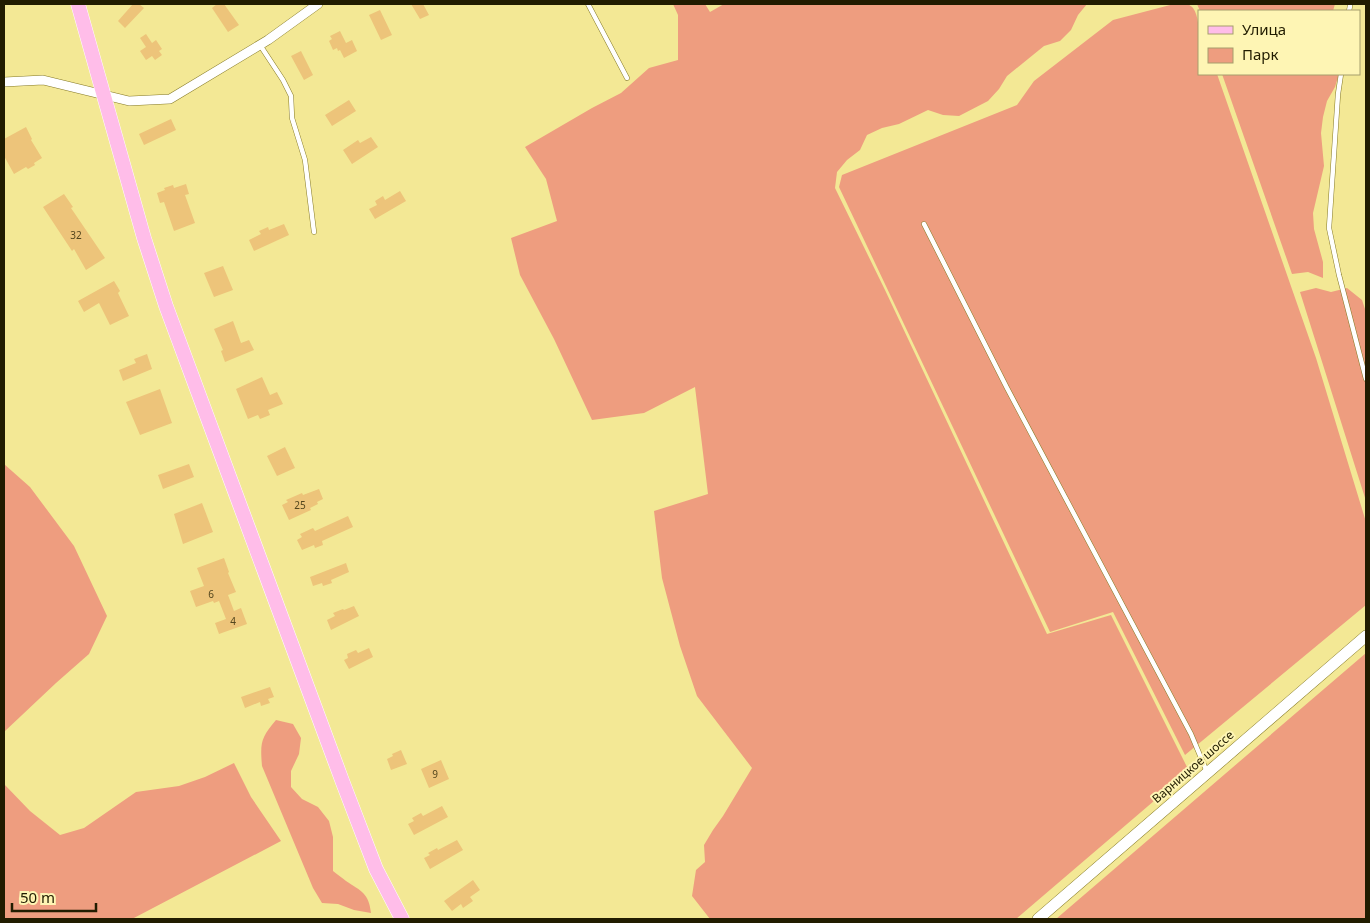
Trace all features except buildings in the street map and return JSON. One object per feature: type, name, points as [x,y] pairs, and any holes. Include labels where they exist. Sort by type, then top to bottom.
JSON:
[{"type":"main road","points":[[78,4],[147,247],[185,360],[346,792],[376,869],[402,919]]},
{"type":"street","points":[[4,82],[43,80],[129,101],[170,99],[259,45],[318,4]]},
{"type":"street","name":"Варницкое шоссе","points":[[1038,919],[1366,636]]},
{"type":"lane","points":[[588,4],[627,78]]},
{"type":"lane","points":[[259,45],[283,80],[291,96],[292,118],[305,160],[314,232]]},
{"type":"lane","points":[[1341,75],[1329,228],[1366,379]]},
{"type":"lane","points":[[924,224],[1007,388],[1191,734],[1207,774]]},
{"type":"green space","points":[[673,4],[705,4],[710,12],[724,4],[1087,4],[1078,15],[1071,30],[1060,41],[1044,46],[1007,76],[988,101],[959,116],[943,115],[928,110],[899,124],[882,128],[867,135],[860,150],[847,160],[837,172],[835,188],[1047,634],[1111,615],[1189,771],[1016,919],[710,919],[692,896],[696,870],[705,862],[704,845],[752,768],[697,696],[680,646],[662,578],[654,511],[708,494],[695,387],[644,413],[592,420],[554,339],[520,275],[511,238],[557,221],[546,179],[525,147],[621,93],[649,68],[678,60],[678,15]]},
{"type":"green space","points":[[1174,4],[1189,5],[1196,13],[1198,21],[1198,75],[1217,75],[1316,358],[1366,522],[1366,605],[1185,755],[1113,612],[1050,632],[839,187],[842,175],[1017,105],[1034,81],[1113,20]]},
{"type":"green space","points":[[1197,4],[1335,4],[1333,10],[1200,10]]},
{"type":"green space","points":[[1222,75],[1339,75],[1335,87],[1327,101],[1323,117],[1321,133],[1324,166],[1313,213],[1314,229],[1323,262],[1323,278],[1308,272],[1292,274]]},
{"type":"green space","points":[[1316,288],[1331,292],[1347,288],[1362,300],[1366,312],[1366,501],[1300,292]]},
{"type":"green space","points":[[4,464],[30,487],[74,546],[107,616],[89,654],[4,732]]},
{"type":"green space","points":[[1366,653],[1366,919],[1056,919]]},
{"type":"green space","points":[[276,720],[293,724],[301,738],[299,754],[291,771],[291,787],[302,799],[318,807],[329,821],[333,837],[333,871],[363,893],[370,906],[371,913],[354,910],[338,904],[322,903],[313,888],[262,766],[261,751],[264,736]]},
{"type":"green space","points":[[234,763],[251,797],[281,841],[132,919],[4,919],[4,784],[30,811],[60,835],[84,828],[136,792],[179,786],[205,777]]}]
